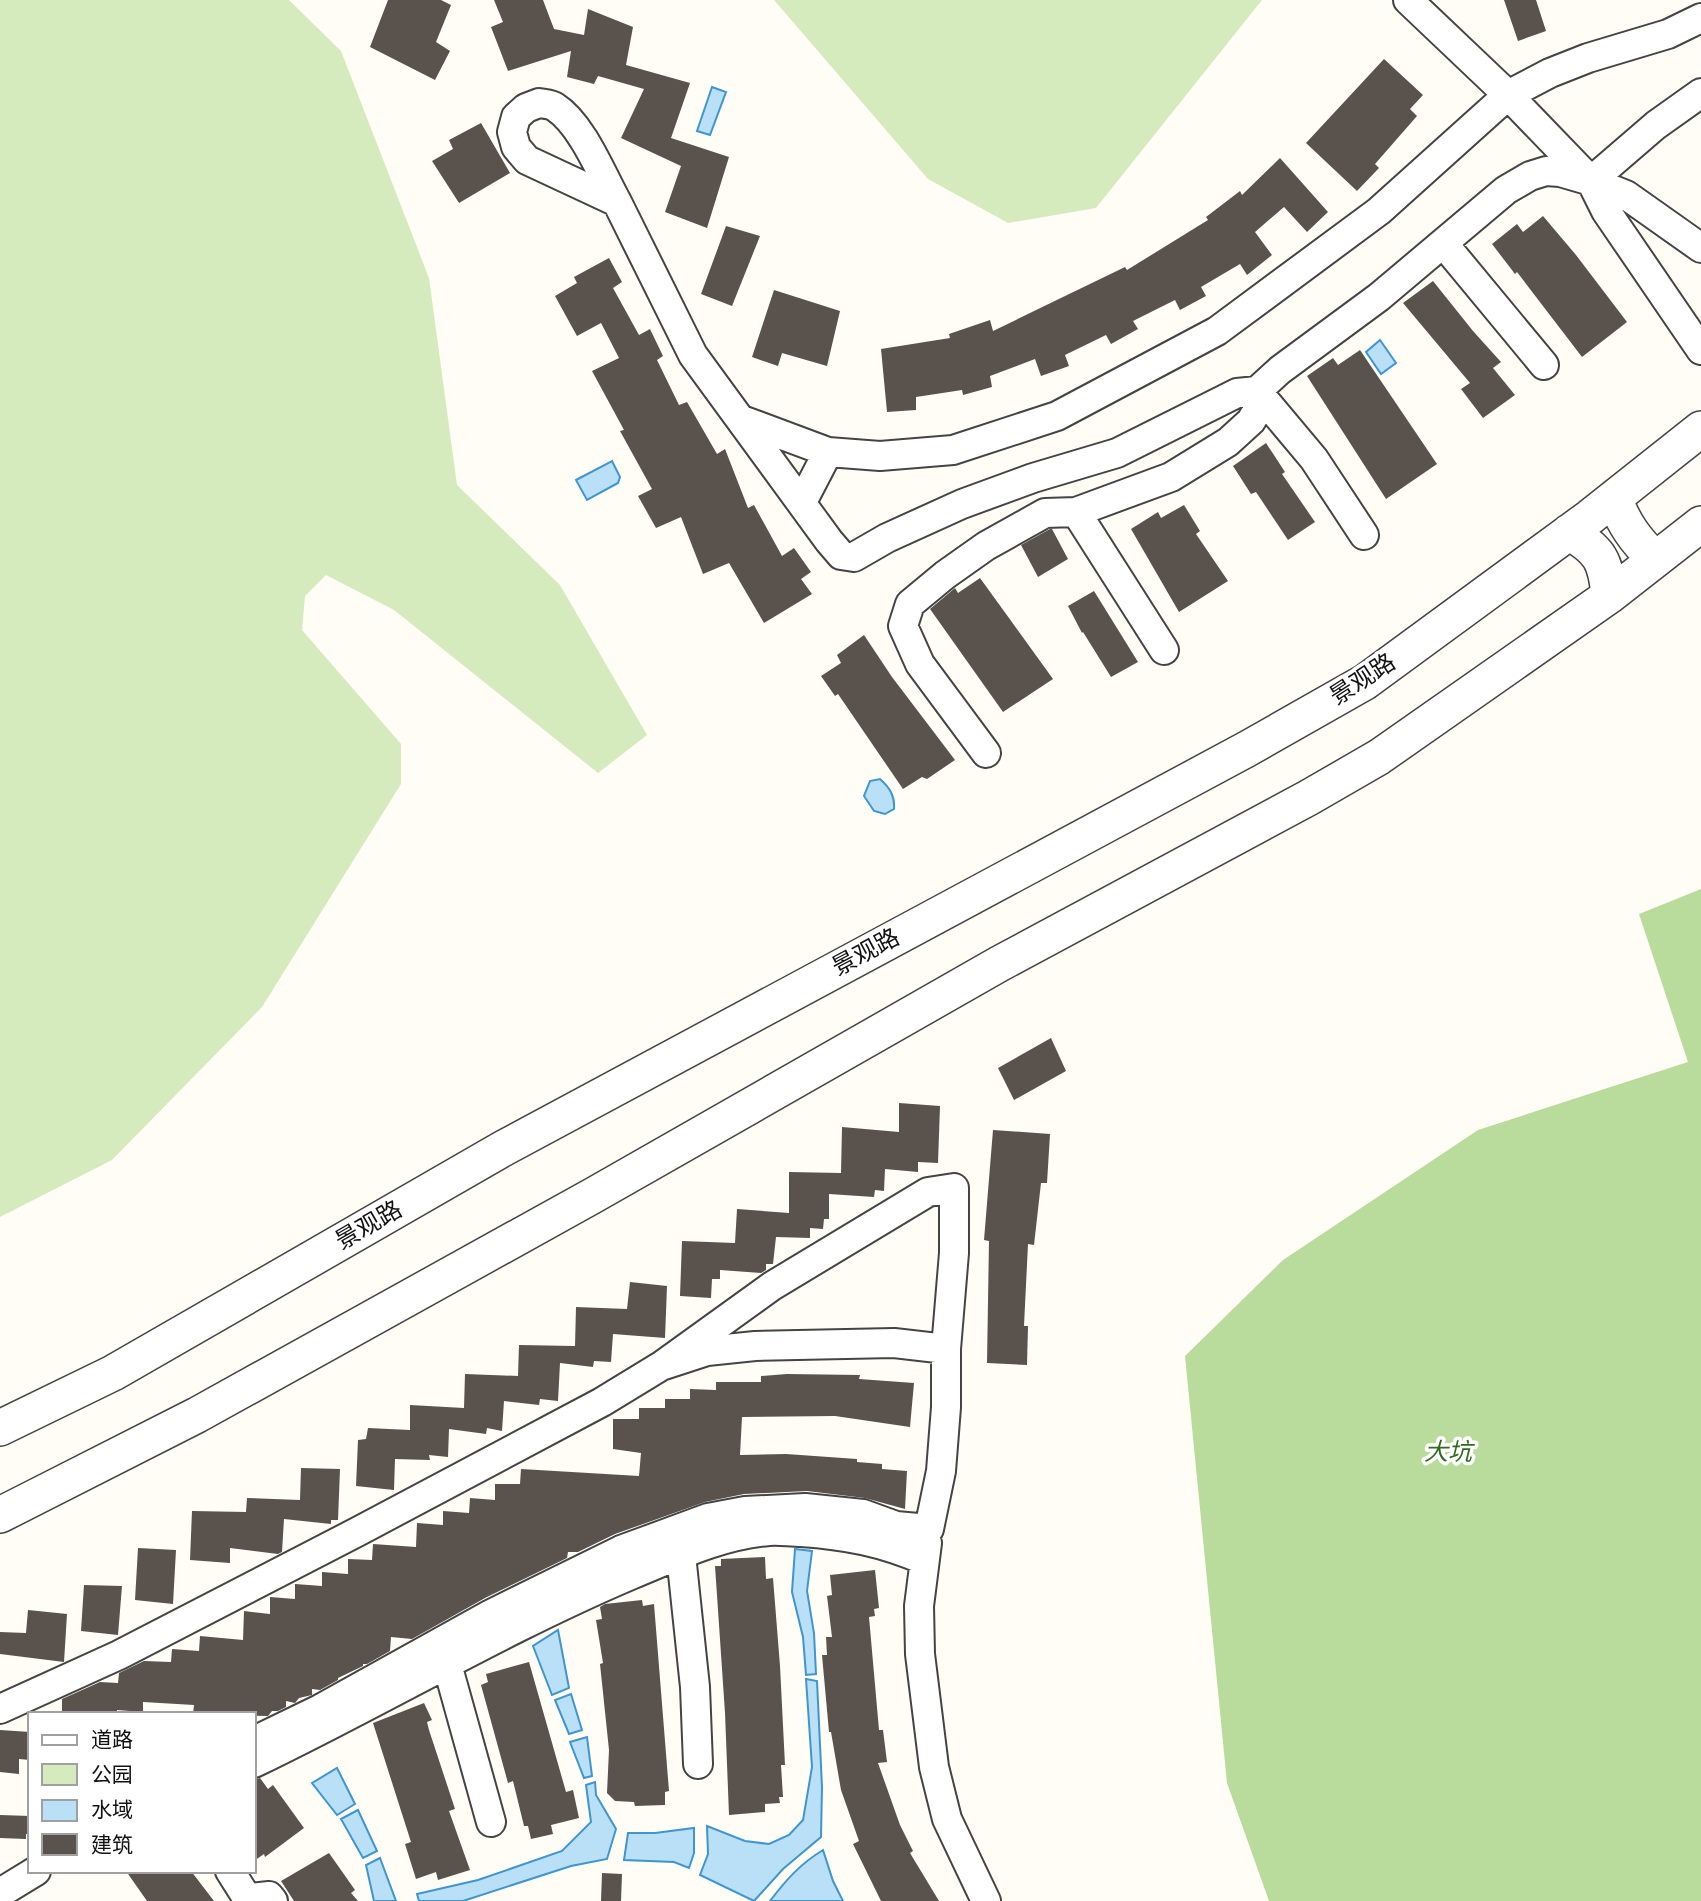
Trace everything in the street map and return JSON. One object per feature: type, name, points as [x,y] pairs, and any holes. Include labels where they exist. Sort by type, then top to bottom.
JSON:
[{"type":"street","points":[[1408,0],[1508,95],[1591,181],[1606,211],[1701,350]]},
{"type":"street","points":[[742,420],[828,452],[880,456],[953,450],[1057,416],[1216,331],[1379,211],[1508,95],[1550,73],[1588,58],[1668,34],[1701,18]]},
{"type":"street","points":[[1591,181],[1656,125],[1696,104]]},
{"type":"street","points":[[617,202],[693,355],[841,555],[854,557],[887,538],[962,504],[1033,478],[1117,453],[1237,393],[1257,391],[1280,370],[1379,297],[1506,190],[1530,176],[1560,172],[1626,195],[1701,248]]},
{"type":"street","points":[[1443,243],[1544,365]]},
{"type":"street","points":[[986,753],[920,664],[903,625],[910,604],[955,567],[986,546],[1045,513],[1076,512],[1171,477],[1228,442],[1251,421],[1257,411],[1257,391]]},
{"type":"street","points":[[1257,391],[1314,459],[1364,535]]},
{"type":"street","name":"景观路","points":[[0,1428],[113,1373],[504,1148],[1247,749],[1365,682],[1569,532],[1701,429]]},
{"type":"street","points":[[802,502],[828,452]]},
{"type":"street","points":[[1614,498],[1623,522],[1655,559]]},
{"type":"street","points":[[1076,512],[1164,650]]},
{"type":"street","points":[[0,1516],[197,1415],[594,1195],[999,964],[1379,757],[1609,596],[1701,524]]},
{"type":"street","points":[[1569,532],[1589,543],[1599,556],[1607,572],[1609,596]]},
{"type":"street","points":[[0,1709],[119,1655],[602,1402],[662,1366],[772,1286],[928,1192],[954,1188],[954,1253],[946,1349],[946,1407],[941,1471],[924,1560],[919,1606],[920,1654],[934,1767],[947,1819],[986,1901]]},
{"type":"street","points":[[662,1366],[707,1351],[755,1346],[894,1343],[946,1349]]},
{"type":"street","points":[[678,1543],[708,1518],[745,1511],[805,1508],[863,1514],[896,1526],[929,1530]]},
{"type":"street","points":[[256,1762],[337,1724],[441,1655],[491,1614],[621,1550],[721,1539],[770,1530],[842,1535],[892,1547],[924,1560]]},
{"type":"street","points":[[678,1543],[695,1687],[698,1764]]},
{"type":"street","points":[[256,1740],[441,1655]]},
{"type":"street","points":[[441,1655],[492,1822]]},
{"type":"street","points":[[0,1871],[28,1855]]},
{"type":"street","points":[[0,1893],[33,1873]]},
{"type":"street","points":[[232,1873],[257,1900]]},
{"type":"green space","points":[[0,0],[289,0],[341,51],[429,278],[457,485],[560,585],[647,735],[598,773],[394,610],[326,575],[305,596],[302,630],[401,744],[401,784],[262,1007],[112,1160],[0,1217]]},
{"type":"green space","points":[[774,0],[1262,0],[1096,208],[1008,223],[928,179]]},
{"type":"green space","name":"大坑","points":[[1701,889],[1701,1901],[1269,1901],[1227,1783],[1185,1356],[1283,1260],[1478,1130],[1688,1062],[1639,914]]},
{"type":"water","points":[[712,87],[726,92],[710,135],[697,131]]},
{"type":"water","points":[[1380,340],[1396,363],[1381,374],[1366,352]]},
{"type":"water","points":[[612,461],[620,477],[618,483],[587,500],[576,480]]},
{"type":"water","points":[[880,779],[894,800],[894,809],[885,814],[874,811],[864,796],[870,781]]},
{"type":"water","points":[[795,1549],[812,1551],[807,1591],[814,1633],[816,1674],[806,1675],[803,1637],[792,1592]]},
{"type":"water","points":[[558,1630],[569,1688],[552,1695],[533,1646]]},
{"type":"water","points":[[806,1679],[817,1681],[822,1787],[821,1837],[783,1869],[754,1901],[700,1875],[708,1854],[707,1826],[745,1841],[769,1844],[789,1835],[803,1820],[812,1767]]},
{"type":"water","points":[[571,1694],[582,1730],[569,1734],[555,1700]]},
{"type":"water","points":[[587,1737],[592,1776],[584,1778],[570,1742]]},
{"type":"water","points":[[337,1768],[355,1804],[337,1815],[312,1783]]},
{"type":"water","points":[[595,1782],[596,1795],[616,1829],[607,1859],[571,1866],[463,1901],[419,1901],[417,1894],[478,1880],[562,1851],[591,1822],[586,1785]]},
{"type":"water","points":[[358,1810],[377,1851],[363,1858],[341,1819]]},
{"type":"water","points":[[694,1828],[694,1853],[689,1868],[674,1862],[624,1860],[628,1833]]},
{"type":"water","points":[[823,1850],[843,1901],[770,1901],[794,1873]]},
{"type":"water","points":[[380,1858],[396,1901],[374,1901],[366,1865]]},
{"type":"building","points":[[388,0],[441,0],[451,5],[436,42],[450,51],[435,80],[370,47]]},
{"type":"building","points":[[494,0],[543,0],[554,29],[584,35],[588,9],[633,27],[626,65],[690,83],[671,138],[729,157],[707,228],[665,212],[681,166],[621,138],[644,89],[598,76],[594,84],[567,77],[571,51],[508,71],[491,27],[503,22]]},
{"type":"building","points":[[1504,0],[1536,0],[1546,31],[1518,41]]},
{"type":"building","points":[[1384,59],[1423,95],[1410,109],[1417,116],[1375,164],[1379,168],[1357,191],[1306,143]]},
{"type":"building","points":[[481,123],[510,173],[459,203],[432,161],[453,149],[449,140]]},
{"type":"building","points":[[1280,158],[1328,212],[1307,232],[1284,207],[1255,232],[1272,255],[1247,275],[1240,264],[1201,287],[1206,296],[1180,310],[1175,300],[1133,321],[1138,329],[1111,344],[1106,335],[1065,355],[1069,366],[1041,376],[1035,359],[990,376],[992,387],[963,395],[962,390],[916,397],[916,410],[887,412],[881,349],[950,338],[949,334],[990,320],[993,331],[1125,267],[1127,270],[1208,220],[1206,217],[1240,191],[1242,195]]},
{"type":"building","points":[[1543,216],[1627,322],[1582,357],[1517,272],[1515,274],[1492,244],[1517,224],[1523,232]]},
{"type":"building","points":[[726,226],[760,236],[732,306],[701,294]]},
{"type":"building","points":[[609,258],[622,282],[613,288],[639,335],[650,329],[663,356],[657,360],[679,405],[687,402],[717,454],[725,449],[748,508],[754,505],[782,556],[794,548],[811,572],[801,579],[812,594],[764,623],[729,563],[703,574],[681,517],[656,528],[638,496],[652,489],[620,431],[624,430],[592,371],[619,358],[601,323],[577,336],[555,296],[577,283],[574,277]]},
{"type":"building","points":[[1433,281],[1501,362],[1493,368],[1515,395],[1483,418],[1461,389],[1470,383],[1403,303]]},
{"type":"building","points":[[774,290],[840,311],[827,366],[782,353],[778,366],[752,357]]},
{"type":"building","points":[[1360,350],[1437,464],[1386,499],[1307,376],[1333,358],[1338,365]]},
{"type":"building","points":[[1266,443],[1285,472],[1282,474],[1315,522],[1288,540],[1256,492],[1251,494],[1233,466]]},
{"type":"building","points":[[1184,505],[1200,531],[1196,534],[1228,581],[1179,612],[1131,529],[1158,512],[1161,518]]},
{"type":"building","points":[[1050,529],[1068,559],[1038,577],[1021,545]]},
{"type":"building","points":[[980,578],[1053,679],[1003,712],[930,609],[955,588],[958,593]]},
{"type":"building","points":[[1094,591],[1138,662],[1111,677],[1068,606]]},
{"type":"building","points":[[864,635],[955,760],[927,779],[922,777],[903,789],[838,694],[835,696],[821,676],[841,663],[837,655]]},
{"type":"building","points":[[1051,1038],[1066,1071],[1014,1100],[998,1068]]},
{"type":"building","points":[[899,1103],[940,1106],[938,1163],[918,1162],[918,1172],[885,1169],[884,1191],[875,1190],[874,1197],[829,1194],[829,1219],[824,1219],[823,1229],[810,1228],[810,1238],[776,1237],[773,1264],[766,1264],[766,1270],[761,1273],[720,1270],[720,1279],[712,1279],[711,1298],[680,1296],[682,1241],[735,1243],[737,1209],[789,1213],[789,1172],[841,1173],[842,1127],[899,1132]]},
{"type":"building","points":[[993,1130],[1050,1134],[1047,1183],[1041,1183],[1034,1245],[1028,1244],[1024,1326],[1028,1326],[1027,1365],[987,1363],[989,1241],[984,1240]]},
{"type":"building","points":[[630,1282],[667,1286],[665,1338],[613,1334],[611,1362],[594,1361],[593,1367],[560,1363],[558,1401],[540,1399],[539,1405],[504,1401],[502,1431],[487,1428],[486,1434],[449,1429],[448,1457],[429,1455],[430,1460],[395,1459],[394,1490],[356,1486],[358,1440],[366,1439],[368,1428],[410,1430],[410,1405],[464,1408],[465,1374],[518,1376],[519,1345],[575,1346],[576,1307],[627,1309]]},
{"type":"building","points":[[860,1375],[859,1379],[914,1383],[910,1427],[835,1416],[742,1417],[740,1455],[786,1454],[857,1459],[857,1462],[882,1464],[882,1469],[907,1471],[905,1509],[865,1498],[807,1491],[744,1494],[705,1502],[615,1534],[578,1552],[568,1552],[567,1558],[485,1598],[412,1639],[391,1637],[390,1651],[320,1690],[312,1689],[312,1695],[299,1698],[295,1703],[286,1701],[286,1707],[272,1711],[268,1716],[256,1716],[256,1712],[193,1712],[194,1705],[143,1702],[143,1712],[62,1712],[62,1699],[100,1682],[118,1683],[119,1673],[144,1661],[171,1662],[172,1649],[199,1651],[200,1636],[243,1640],[244,1611],[270,1614],[270,1597],[295,1599],[295,1584],[322,1586],[322,1572],[348,1574],[348,1559],[372,1560],[373,1544],[416,1547],[417,1523],[443,1525],[443,1511],[469,1513],[470,1498],[495,1500],[495,1484],[520,1484],[521,1469],[639,1476],[641,1453],[613,1449],[613,1419],[639,1419],[639,1408],[665,1408],[665,1399],[690,1399],[690,1389],[716,1390],[716,1382],[761,1382],[761,1376]]},
{"type":"building","points":[[301,1468],[340,1469],[338,1520],[331,1520],[331,1524],[284,1519],[282,1552],[278,1554],[230,1548],[230,1563],[190,1560],[192,1511],[246,1512],[247,1498],[300,1500]]},
{"type":"building","points":[[138,1548],[176,1550],[173,1604],[135,1600]]},
{"type":"building","points":[[765,1557],[766,1579],[773,1578],[780,1666],[785,1765],[781,1765],[783,1797],[779,1797],[780,1803],[765,1804],[765,1812],[729,1815],[715,1566],[721,1566],[721,1559]]},
{"type":"building","points":[[875,1570],[879,1608],[874,1609],[875,1616],[869,1617],[879,1730],[883,1730],[887,1762],[878,1763],[900,1825],[913,1851],[910,1853],[939,1901],[881,1901],[853,1844],[859,1841],[841,1790],[829,1732],[822,1655],[827,1655],[826,1637],[832,1637],[827,1596],[832,1595],[830,1575]]},
{"type":"building","points":[[84,1585],[122,1586],[118,1635],[81,1631]]},
{"type":"building","points":[[642,1600],[643,1606],[654,1604],[669,1791],[665,1792],[665,1805],[635,1806],[634,1802],[615,1801],[607,1793],[609,1750],[600,1664],[603,1663],[596,1620],[602,1619],[600,1607],[605,1604]]},
{"type":"building","points":[[28,1610],[67,1614],[64,1662],[0,1654],[0,1632],[26,1633]]},
{"type":"building","points":[[529,1662],[566,1792],[573,1790],[579,1818],[551,1825],[553,1834],[531,1839],[528,1826],[524,1826],[513,1781],[508,1783],[481,1685],[488,1682],[486,1674]]},
{"type":"building","points":[[424,1703],[432,1720],[427,1722],[429,1730],[455,1809],[449,1811],[470,1870],[438,1880],[436,1872],[416,1879],[405,1844],[411,1842],[373,1723]]},
{"type":"building","points":[[0,1730],[28,1732],[28,1760],[19,1759],[19,1774],[0,1772]]},
{"type":"building","points":[[260,1778],[268,1789],[273,1785],[304,1828],[265,1857],[264,1854],[256,1860],[256,1779]]},
{"type":"building","points":[[0,1815],[28,1816],[26,1839],[0,1838]]},
{"type":"building","points":[[329,1853],[355,1890],[351,1893],[358,1901],[294,1901],[281,1881]]},
{"type":"building","points":[[127,1873],[193,1873],[214,1901],[147,1901]]},
{"type":"building","points":[[602,1873],[622,1874],[621,1901],[601,1901]]}]
